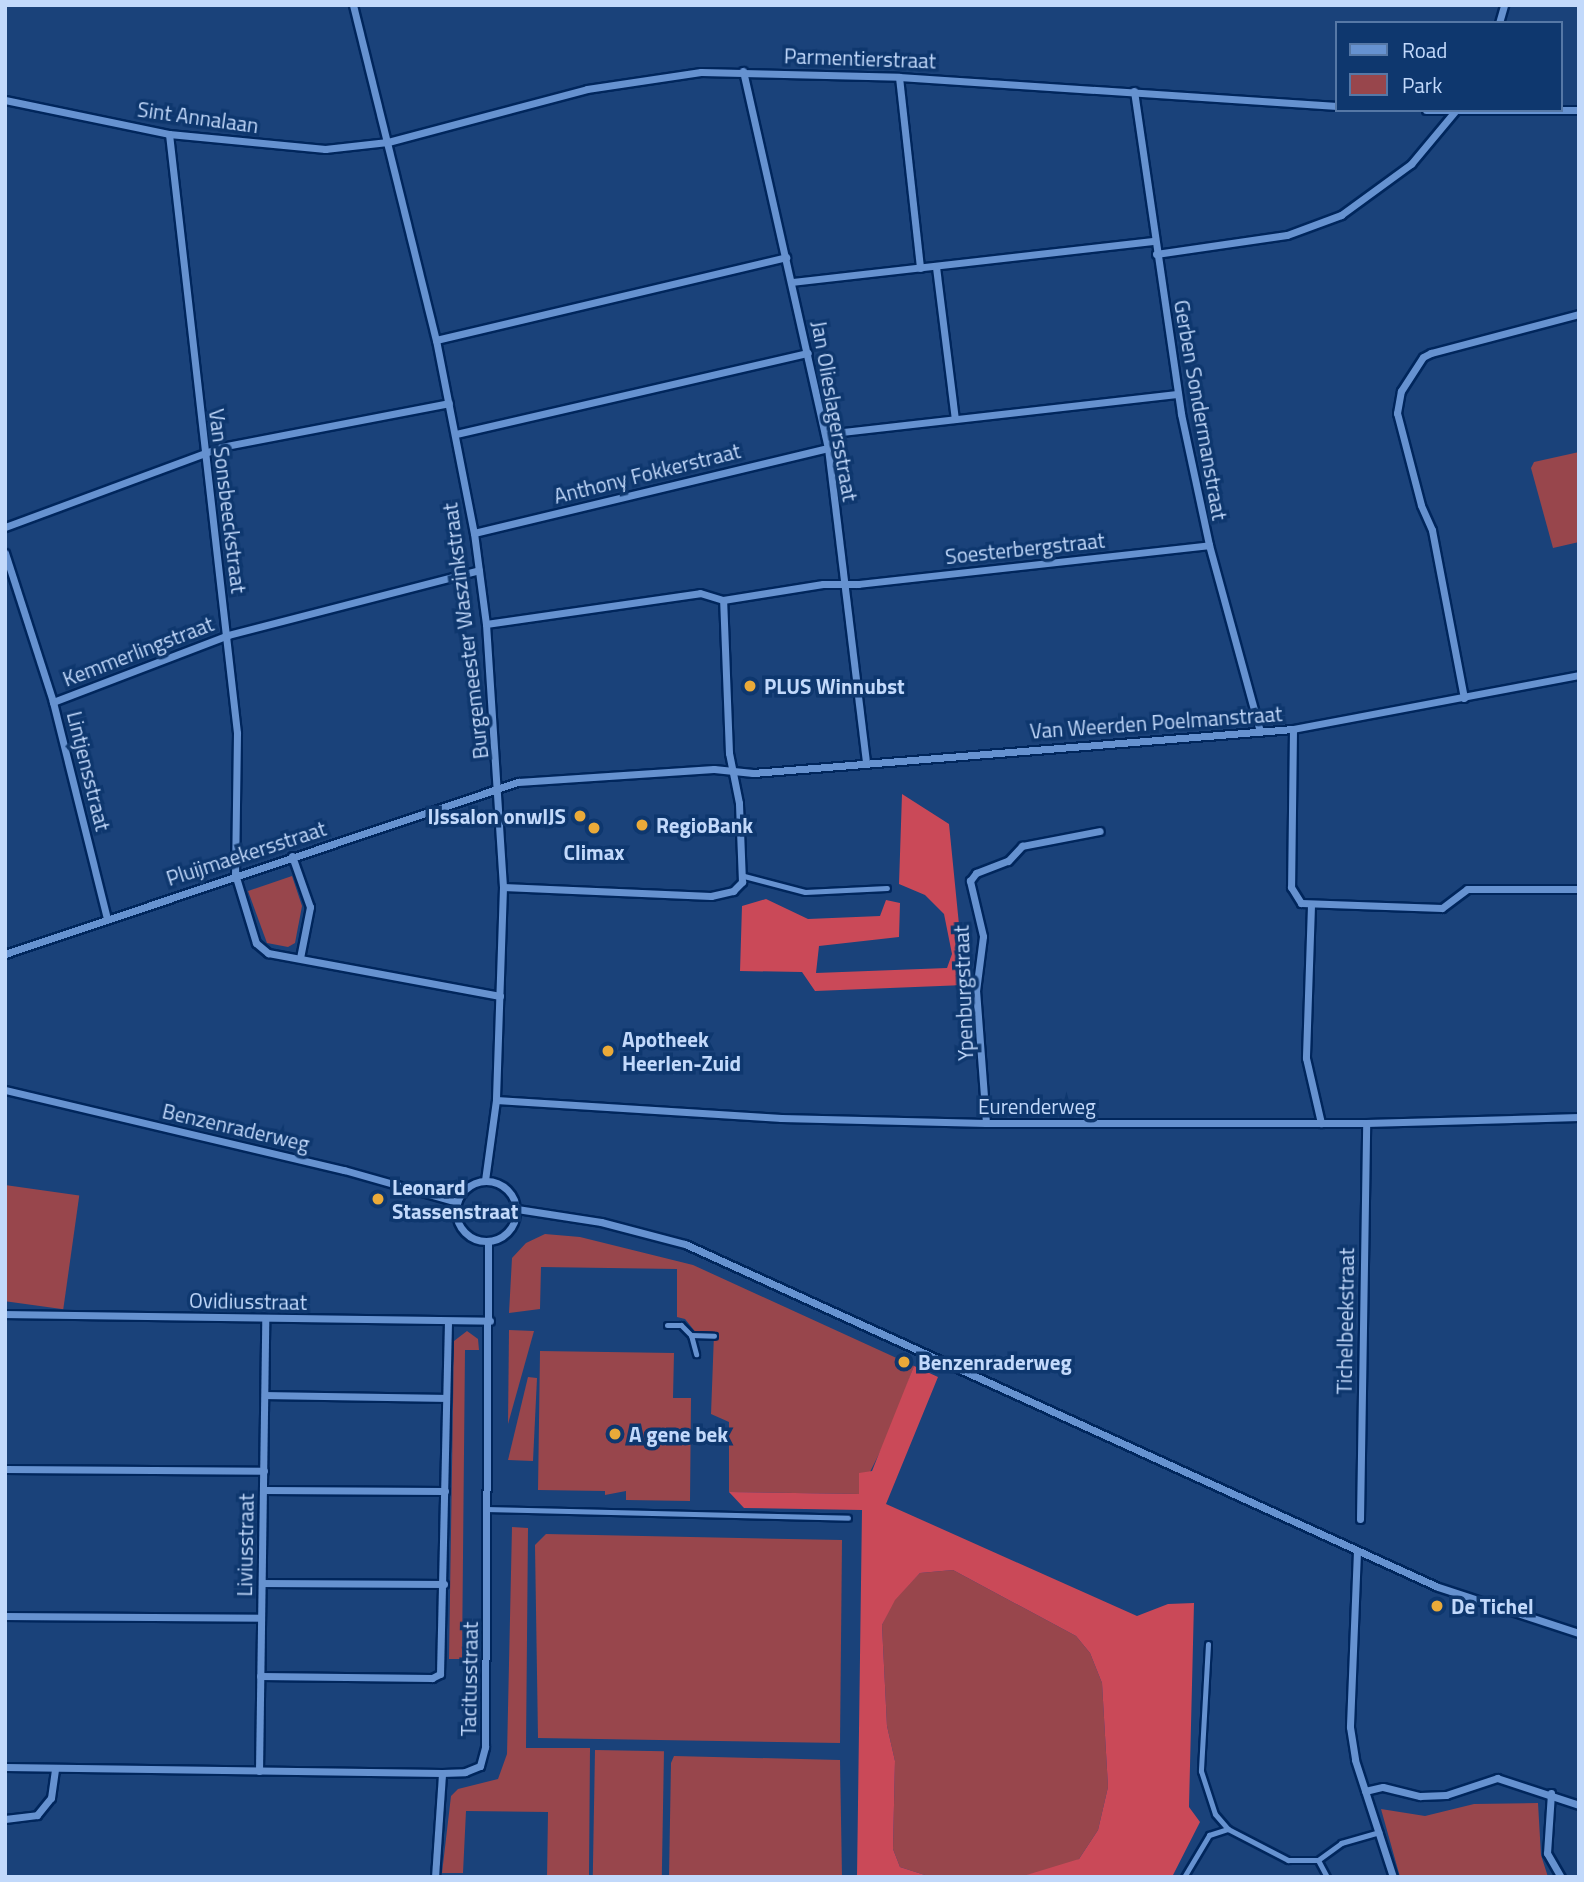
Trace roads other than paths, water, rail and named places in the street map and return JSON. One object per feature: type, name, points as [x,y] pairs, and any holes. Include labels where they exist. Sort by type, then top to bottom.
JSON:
[{"type":"street","name":"Burgemeester Waszinkstraat","points":[[353,5],[436,340],[474,533],[486,624],[499,790],[503,887],[496,1100],[485,1180]]},
{"type":"street","name":"Parmentierstraat","points":[[387,142],[587,89],[663,76],[743,71],[899,77],[1336,106]]},
{"type":"street","name":"Jan Olieslagersstraat","points":[[743,71],[828,448],[866,763]]},
{"type":"street","points":[[899,77],[919,268]]},
{"type":"street","name":"Gerben Sondermanstraat","points":[[1134,91],[1178,394],[1209,545],[1260,731]]},
{"type":"street","name":"Sint Annalaan","points":[[5,100],[169,134],[325,149],[387,142]]},
{"type":"street","points":[[1156,254],[1287,235],[1341,215],[1411,164],[1454,112]]},
{"type":"street","name":"Van Sonsbeeckstraat","points":[[169,134],[204,452],[228,635],[238,757],[235,874],[259,948],[300,958]]},
{"type":"street","points":[[792,282],[1154,241]]},
{"type":"street","points":[[436,340],[786,257]]},
{"type":"street","points":[[936,267],[955,419]]},
{"type":"street","points":[[1464,698],[1432,530],[1421,505],[1396,413],[1401,391],[1423,357],[1431,353],[1579,314]]},
{"type":"street","points":[[456,434],[808,353]]},
{"type":"street","points":[[825,434],[1178,394]]},
{"type":"street","points":[[5,527],[204,452],[449,403]]},
{"type":"street","name":"Anthony Fokkerstraat","points":[[474,533],[828,448]]},
{"type":"street","name":"Soesterbergstraat","points":[[486,624],[700,593],[723,600],[845,584],[1209,545]]},
{"type":"street","name":"Lintjensstraat","points":[[5,553],[53,702],[107,919]]},
{"type":"street","name":"Kemmerlingstraat","points":[[53,702],[228,635],[479,570]]},
{"type":"street","points":[[503,887],[711,896],[733,891],[744,876],[732,771],[723,600]]},
{"type":"street","name":"Van Weerden Poelmanstraat","points":[[499,790],[518,782],[553,778],[866,763],[1293,729],[1579,675]]},
{"type":"street","points":[[1293,729],[1290,887],[1297,900],[1311,905],[1442,908],[1467,888],[1579,889]]},
{"type":"street","name":"Pluijmaekersstraat","points":[[5,954],[235,874],[499,790]]},
{"type":"street","name":"Ypenburgstraat","points":[[986,1124],[976,991],[983,936],[970,881],[976,873],[1008,861],[1022,846],[1100,831]]},
{"type":"street","points":[[292,856],[310,907],[300,958],[500,996]]},
{"type":"street","points":[[1311,905],[1306,1058],[1321,1123]]},
{"type":"street","name":"Benzenraderweg","points":[[5,1090],[344,1170],[457,1202]]},
{"type":"street","name":"Eurenderweg","points":[[496,1100],[781,1118],[986,1124],[1366,1123],[1579,1117]]},
{"type":"street","name":"Tichelbeekstraat","points":[[1360,1519],[1366,1123]]},
{"type":"street","points":[[485,1180],[507,1188],[517,1209],[507,1234],[488,1241],[472,1238],[461,1228],[457,1202],[468,1187],[485,1180]]},
{"type":"street","points":[[517,1209],[601,1222],[685,1244],[1438,1587],[1579,1633]]},
{"type":"street","name":"Tacitusstraat","points":[[5,1767],[442,1773],[474,1770],[484,1758],[490,1321],[488,1241]]},
{"type":"street","name":"Ovidiusstraat","points":[[5,1314],[490,1321]]},
{"type":"street","name":"Liviusstraat","points":[[259,1771],[264,1319]]},
{"type":"street","points":[[260,1676],[432,1678],[440,1674],[443,1663],[448,1321]]},
{"type":"street","points":[[265,1395],[446,1398]]},
{"type":"street","points":[[5,1469],[264,1471]]},
{"type":"street","points":[[263,1490],[444,1491]]},
{"type":"street","points":[[1357,1551],[1350,1727],[1365,1791],[1393,1877]]},
{"type":"street","points":[[262,1583],[444,1584]]},
{"type":"street","points":[[5,1616],[261,1618]]},
{"type":"street","points":[[5,1819],[37,1815],[51,1798],[55,1768]]},
{"type":"street","points":[[435,1877],[442,1773]]},
{"type":"street","points":[[1365,1791],[1383,1787],[1420,1796],[1446,1795],[1497,1778],[1551,1793],[1579,1805]]},
{"type":"street","points":[[1551,1793],[1547,1853],[1561,1877]]},
{"type":"lane","points":[[744,876],[805,892],[887,888]]},
{"type":"lane","points":[[667,1325],[681,1325],[691,1335],[696,1354]]},
{"type":"lane","points":[[691,1335],[714,1336]]},
{"type":"lane","points":[[488,1508],[848,1518]]},
{"type":"lane","points":[[1208,1644],[1201,1771],[1215,1814],[1228,1829],[1289,1860],[1318,1860],[1341,1843],[1379,1832]]},
{"type":"lane","points":[[1184,1877],[1209,1835],[1228,1829]]},
{"type":"lane","points":[[1318,1860],[1328,1877]]},
{"type":"place","name":"PLUS Winnubst","points":[[750,686]]},
{"type":"place","name":"IJssalon onwIJS","points":[[580,816]]},
{"type":"place","name":"RegioBank","points":[[642,825]]},
{"type":"place","name":"Climax","points":[[594,828]]},
{"type":"place","name":"Apotheek Heerlen-Zuid","points":[[608,1051]]},
{"type":"place","name":"Leonard Stassenstraat","points":[[378,1199]]},
{"type":"place","name":"Benzenraderweg","points":[[904,1362]]},
{"type":"place","name":"A gene bek","points":[[615,1434]]},
{"type":"place","name":"De Tichel","points":[[1437,1606]]}]
